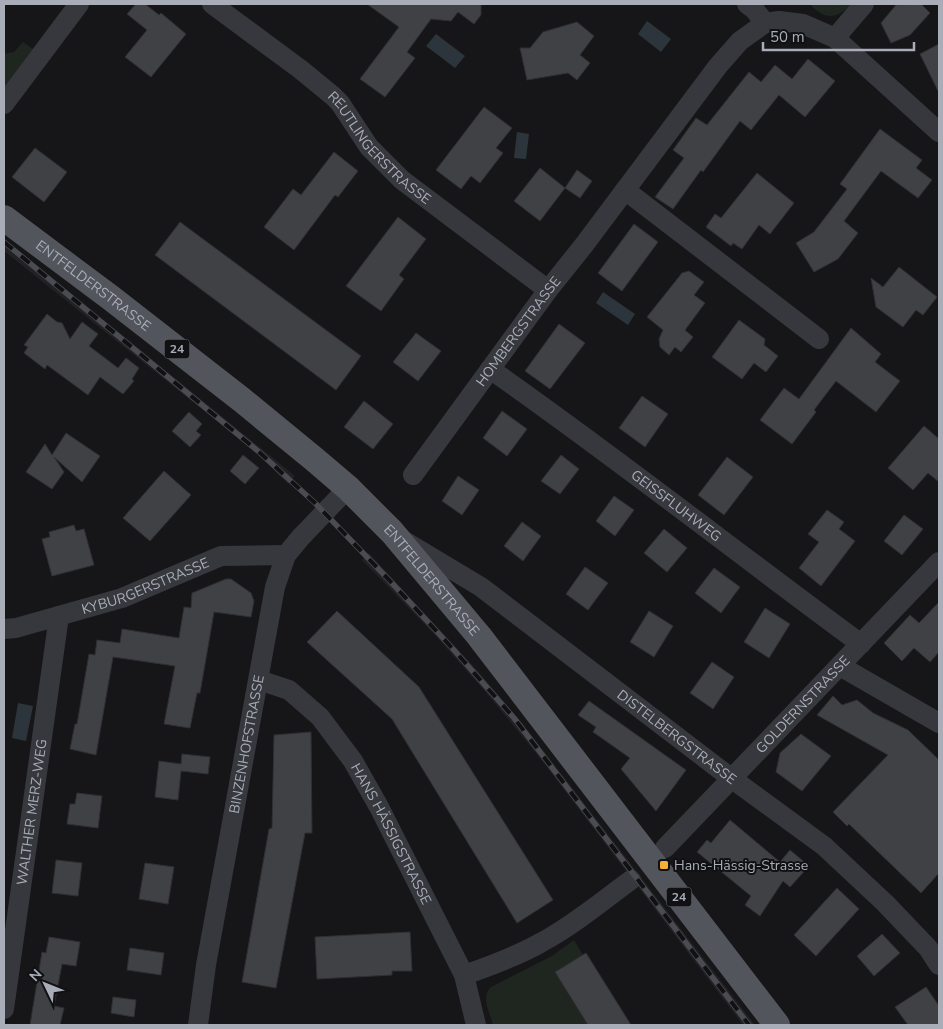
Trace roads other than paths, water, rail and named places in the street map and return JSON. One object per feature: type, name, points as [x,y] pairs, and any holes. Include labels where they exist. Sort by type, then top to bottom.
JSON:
[{"type":"main road","name":"ENTFELDERSTRASSE","points":[[4,218],[242,400],[348,488],[393,534],[479,636],[777,1025]]},
{"type":"street","points":[[4,104],[79,4]]},
{"type":"street","name":"REUTLINGERSTRASSE","points":[[212,4],[300,69],[333,96],[340,103],[369,147],[402,180],[548,290]]},
{"type":"street","points":[[748,4],[765,24],[779,21],[803,24],[835,38],[939,132]]},
{"type":"street","points":[[835,38],[864,4]]},
{"type":"street","name":"HOMBERGSTRASSE","points":[[414,475],[548,290],[718,66],[740,41],[765,24]]},
{"type":"street","points":[[625,190],[819,339]]},
{"type":"street","name":"GEISSFLUHWEG","points":[[490,369],[617,460],[861,644]]},
{"type":"street","name":"BINZENHOFSTRASSE","points":[[198,1025],[208,956],[275,587],[286,555],[348,488]]},
{"type":"street","name":"DISTELBERGSTRASSE","points":[[393,534],[481,587],[731,778],[824,846],[885,903],[934,945],[939,965]]},
{"type":"street","name":"KYBURGERSTRASSE","points":[[4,629],[16,628],[122,598],[221,556],[286,555]]},
{"type":"street","name":"GOLDERNSTRASSE","points":[[665,848],[939,562]]},
{"type":"street","name":"WALTHER MERZ-WEG","points":[[4,1009],[59,616]]},
{"type":"street","points":[[840,666],[939,722]]},
{"type":"street","name":"HANS HÄSSIGSTRASSE","points":[[258,680],[289,690],[320,716],[354,761],[464,975],[476,1025]]},
{"type":"street","points":[[464,975],[496,964],[542,942],[631,880]]},
{"type":"railway","points":[[4,242],[258,451],[315,503],[391,582],[514,718],[749,1025]]},
{"type":"place","name":"Hans-Hässig-Strasse","points":[[664,865]]}]
